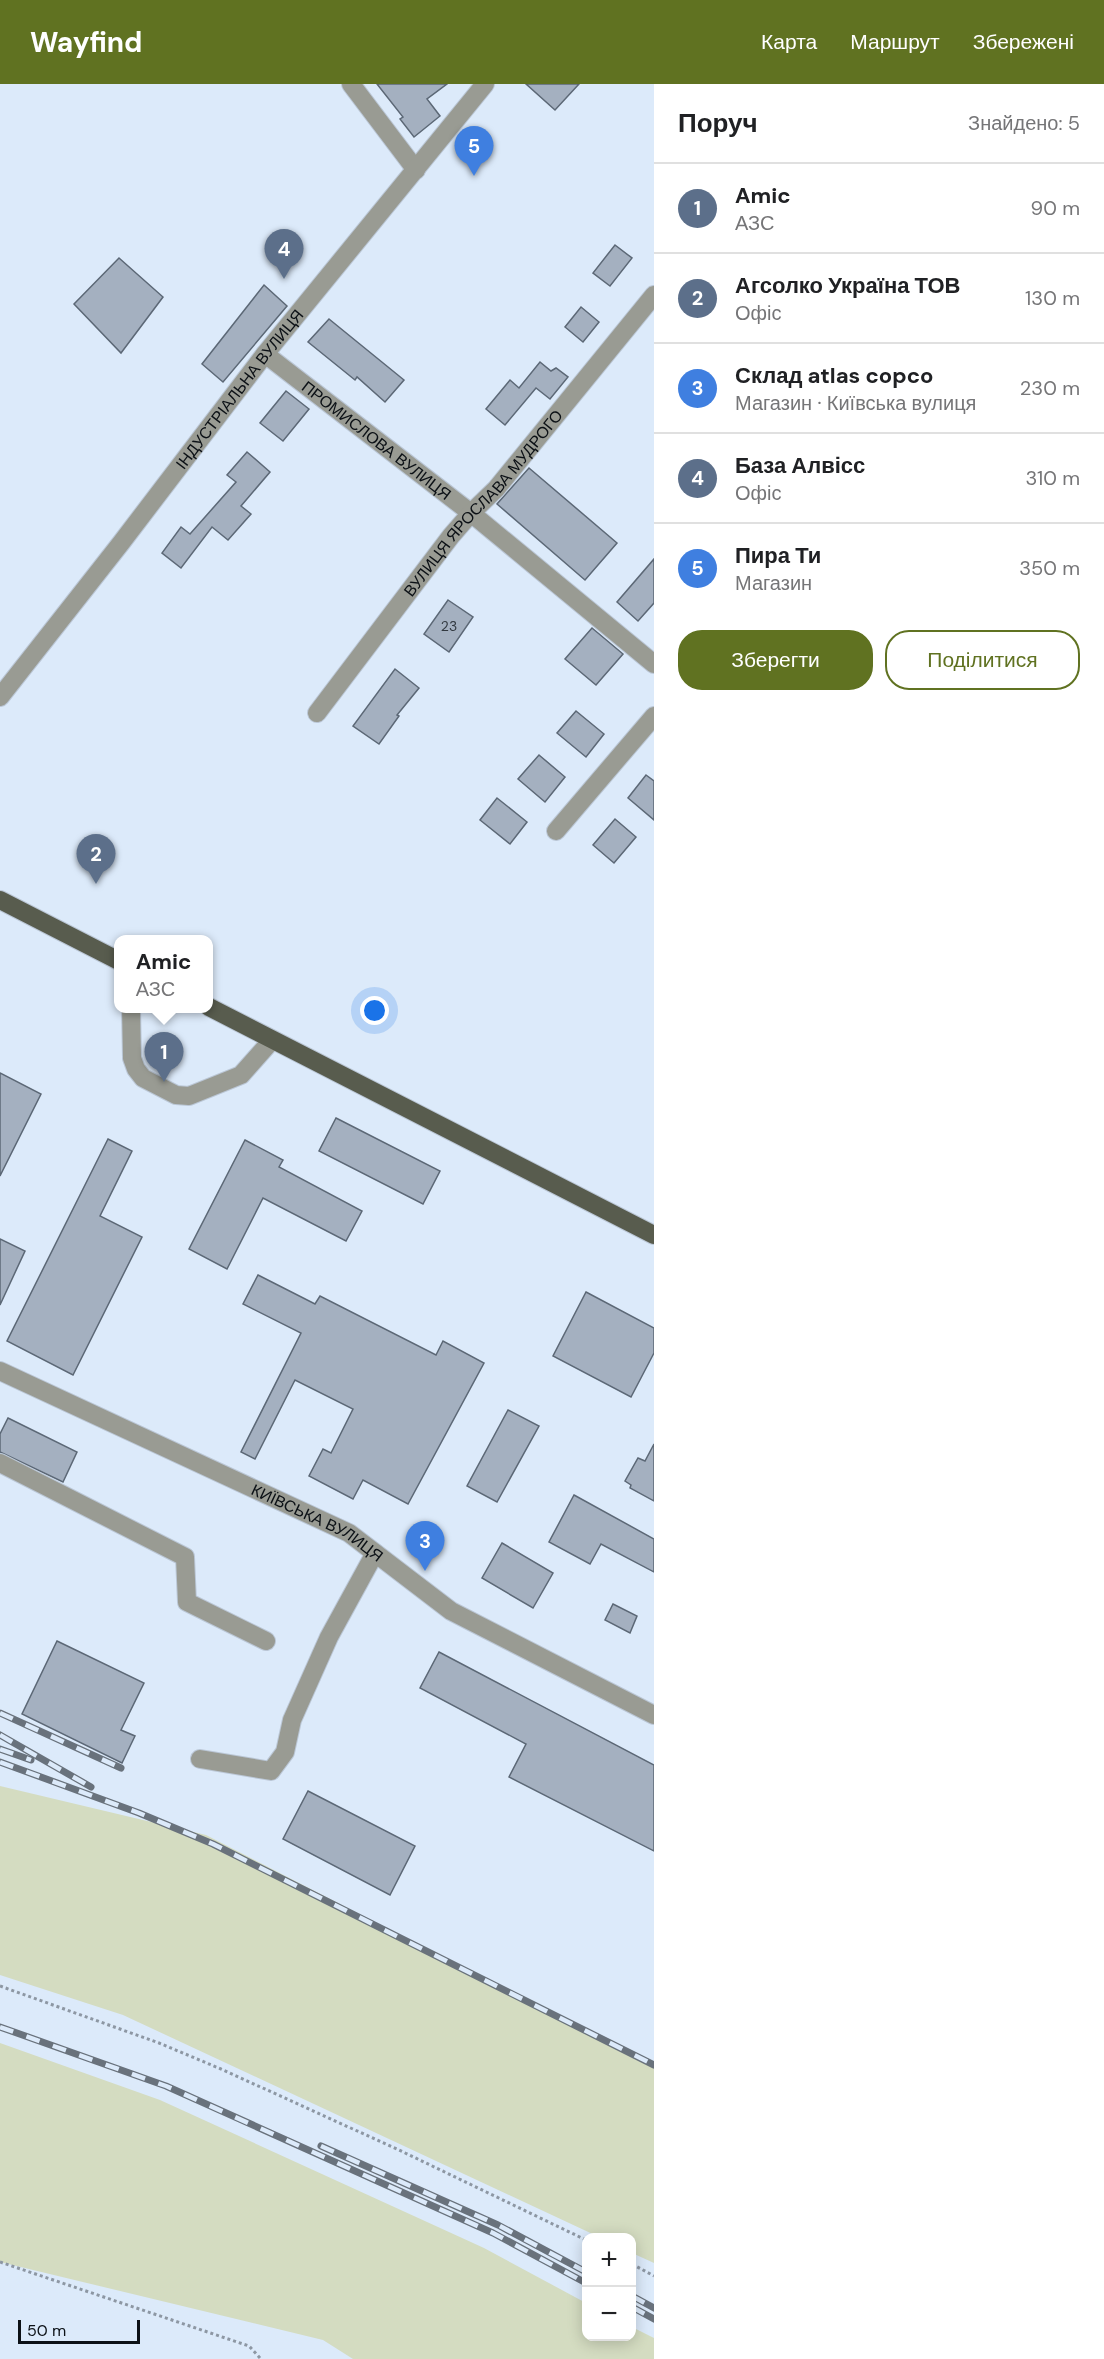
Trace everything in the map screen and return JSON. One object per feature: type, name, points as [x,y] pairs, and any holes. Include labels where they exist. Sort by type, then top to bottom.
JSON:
[{"type":"main road","points":[[0,900],[114,958]]},
{"type":"main road","points":[[213,1009],[654,1235]]},
{"type":"street","points":[[351,84],[416,170]]},
{"type":"street","name":"ІНДУСТРІАЛЬНА ВУЛИЦЯ","points":[[0,697],[265,354],[484,84]]},
{"type":"street","name":"ВУЛИЦЯ ЯРОСЛАВА МУДРОГО","points":[[317,713],[471,513],[496,489],[654,295]]},
{"type":"street","name":"ПРОМИСЛОВА ВУЛИЦЯ","points":[[265,354],[471,513],[654,664]]},
{"type":"street","points":[[556,831],[654,716]]},
{"type":"street","points":[[131,1013],[132,1058],[136,1069],[143,1078],[176,1095],[189,1096],[241,1075],[272,1040]]},
{"type":"street","name":"КИЇВСЬКА ВУЛИЦЯ","points":[[0,1371],[349,1533],[451,1611],[654,1715]]},
{"type":"street","points":[[0,1463],[185,1557],[187,1602],[266,1641]]},
{"type":"street","points":[[200,1760],[271,1771],[285,1752],[292,1720],[329,1637],[375,1553]]},
{"type":"path","points":[[0,1986],[159,2043],[221,2069],[399,2150],[582,2238]]},
{"type":"path","points":[[0,2262],[249,2346],[261,2359]]},
{"type":"path","points":[[636,2266],[654,2276]]},
{"type":"green space","points":[[0,1786],[206,1835],[654,2066],[654,2263],[636,2255],[636,2233],[590,2233],[123,2015],[0,1975]]},
{"type":"green space","points":[[0,2043],[160,2100],[484,2248],[582,2301],[582,2341],[636,2341],[636,2329],[654,2338],[654,2359],[353,2359],[323,2340],[0,2262]]},
{"type":"building","points":[[377,84],[447,84],[427,99],[440,116],[414,137],[400,119],[403,117]]},
{"type":"building","points":[[526,84],[579,84],[555,110]]},
{"type":"building","points":[[615,245],[632,258],[610,286],[593,273]]},
{"type":"building","points":[[119,258],[163,297],[121,353],[74,304]]},
{"type":"building","points":[[264,285],[287,306],[223,382],[202,364]]},
{"type":"building","points":[[581,307],[599,322],[583,342],[565,327]]},
{"type":"building","points":[[329,319],[404,380],[385,402],[357,377],[355,380],[308,342]]},
{"type":"building","points":[[540,362],[551,371],[556,368],[568,377],[550,399],[536,388],[505,425],[486,409],[510,380],[519,388]]},
{"type":"building","points":[[286,391],[309,409],[283,441],[260,423]]},
{"type":"building","points":[[247,452],[270,472],[241,506],[251,514],[228,540],[212,527],[181,568],[162,553],[181,527],[190,534],[236,482],[227,475]]},
{"type":"building","points":[[529,468],[617,543],[585,580],[497,504]]},
{"type":"building","points":[[654,559],[654,603],[638,621],[617,602]]},
{"type":"building","points":[[448,600],[473,617],[449,652],[424,634]]},
{"type":"building","points":[[592,628],[623,654],[596,685],[565,659]]},
{"type":"building","points":[[395,669],[419,688],[397,715],[399,716],[379,744],[353,726]]},
{"type":"building","points":[[576,711],[604,734],[586,757],[557,733]]},
{"type":"building","points":[[539,755],[565,777],[545,802],[518,779]]},
{"type":"building","points":[[646,775],[654,781],[654,820],[628,798]]},
{"type":"building","points":[[497,798],[527,822],[510,844],[480,820]]},
{"type":"building","points":[[615,819],[636,837],[614,863],[593,845]]},
{"type":"building","points":[[0,1073],[41,1094],[0,1176]]},
{"type":"building","points":[[336,1118],[440,1171],[423,1204],[319,1151]]},
{"type":"building","points":[[108,1139],[132,1151],[100,1216],[142,1237],[73,1375],[7,1341]]},
{"type":"building","points":[[245,1140],[283,1160],[279,1167],[362,1211],[346,1241],[263,1198],[227,1269],[189,1249]]},
{"type":"building","points":[[0,1239],[25,1251],[0,1305]]},
{"type":"building","points":[[258,1275],[315,1304],[320,1296],[436,1355],[443,1341],[484,1363],[408,1504],[363,1480],[353,1499],[309,1476],[323,1449],[331,1453],[353,1409],[295,1380],[255,1459],[241,1452],[301,1333],[243,1304]]},
{"type":"building","points":[[586,1292],[654,1328],[654,1353],[631,1397],[553,1356]]},
{"type":"building","points":[[508,1410],[539,1426],[497,1502],[467,1486]]},
{"type":"building","points":[[8,1418],[77,1452],[63,1482],[0,1452],[0,1434]]},
{"type":"building","points":[[654,1444],[654,1501],[630,1488],[631,1485],[625,1481],[638,1458],[645,1461]]},
{"type":"building","points":[[574,1495],[654,1539],[654,1572],[601,1544],[590,1564],[549,1542]]},
{"type":"building","points":[[502,1543],[553,1573],[533,1608],[482,1578]]},
{"type":"building","points":[[613,1604],[637,1616],[630,1633],[605,1620]]},
{"type":"building","points":[[57,1641],[144,1683],[121,1730],[135,1736],[122,1763],[22,1714]]},
{"type":"building","points":[[439,1652],[654,1765],[654,1851],[509,1777],[526,1744],[420,1688]]},
{"type":"building","points":[[308,1791],[415,1846],[390,1895],[283,1839]]},
{"type":"railway","points":[[0,1713],[121,1768]]},
{"type":"railway","points":[[0,1735],[91,1787]]},
{"type":"railway","points":[[0,1749],[31,1760]]},
{"type":"railway","points":[[0,1762],[139,1813],[213,1844],[654,2065]]},
{"type":"railway","points":[[0,2027],[166,2086],[493,2233],[582,2281]]},
{"type":"railway","points":[[321,2146],[498,2225],[582,2270]]},
{"type":"railway","points":[[636,2298],[654,2308]]},
{"type":"railway","points":[[636,2309],[654,2319]]},
{"type":"place","name":"Пира Ти","points":[[474,176]]},
{"type":"place","name":"База Алвісс","points":[[284,279]]},
{"type":"place","name":"Агсолко Україна ТОВ","points":[[96,884]]},
{"type":"place","name":"Amic","points":[[164,1082]]},
{"type":"place","name":"Склад atlas copco","points":[[425,1571]]}]
